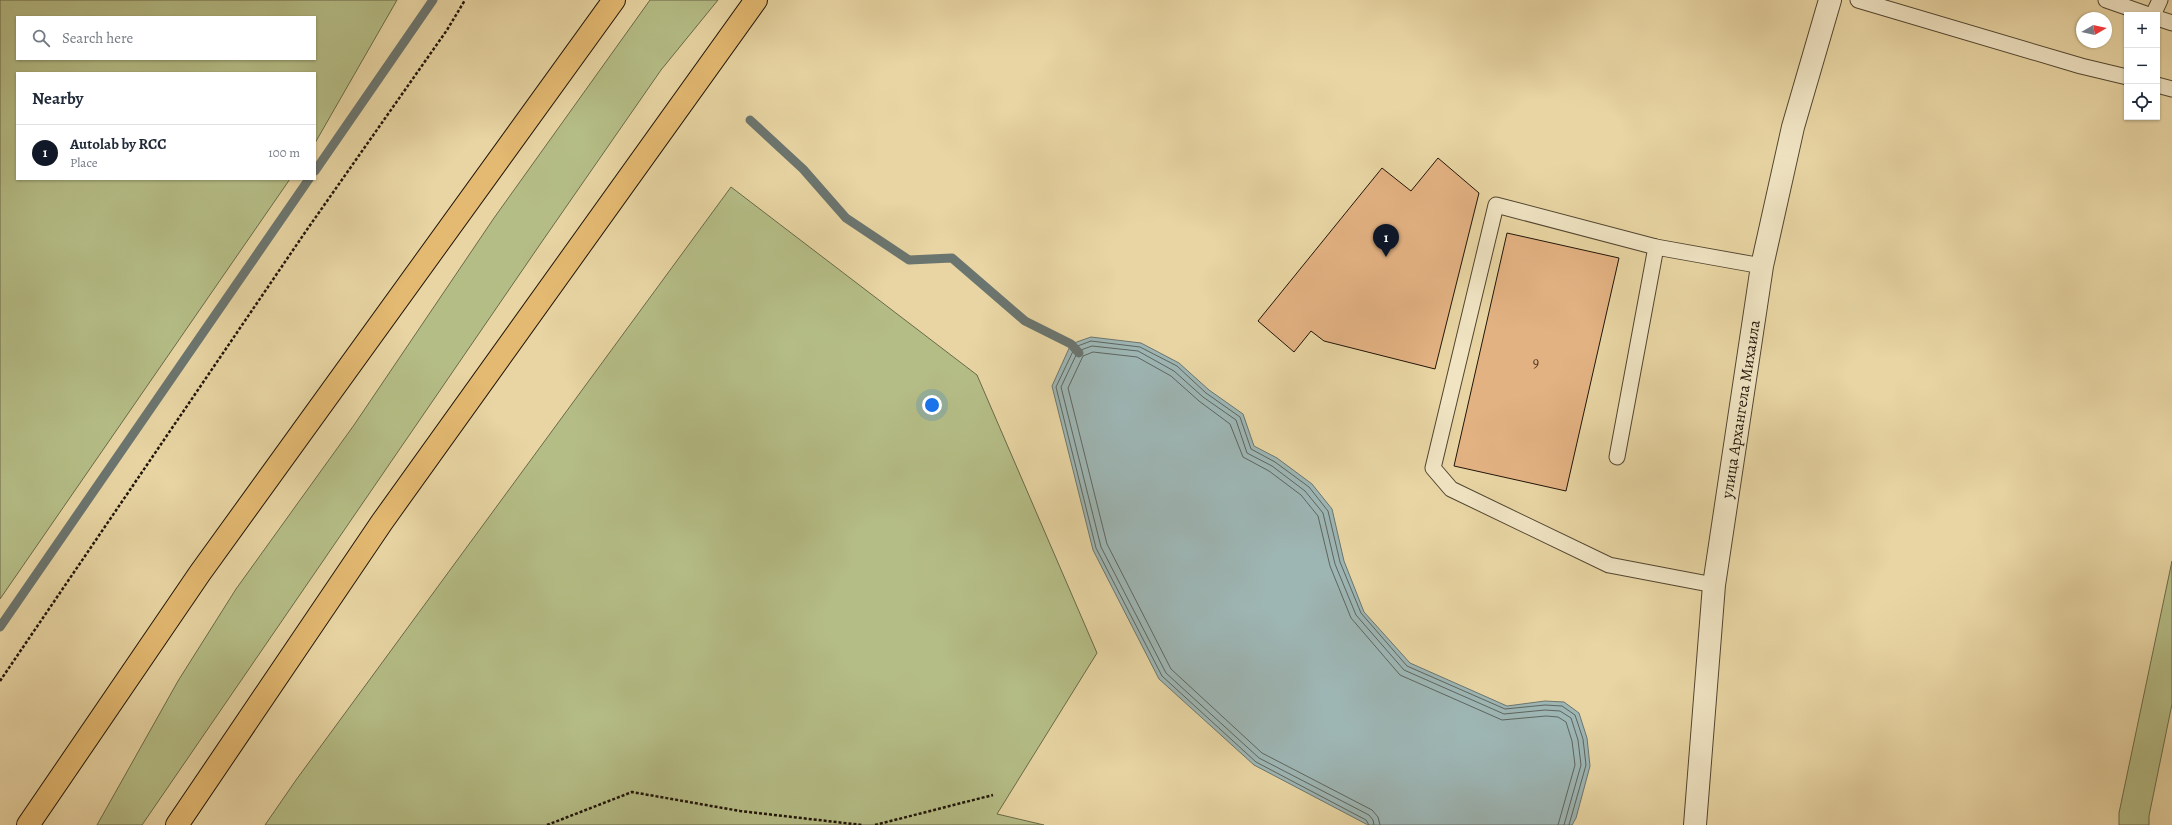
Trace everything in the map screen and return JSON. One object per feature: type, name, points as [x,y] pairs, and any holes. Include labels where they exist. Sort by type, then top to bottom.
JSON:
[{"type":"main road","points":[[28,825],[200,573],[614,0]]},
{"type":"main road","points":[[177,825],[382,522],[756,0]]},
{"type":"street","name":"улица Архангела Михаила","points":[[1695,825],[1714,585],[1762,266],[1794,127],[1830,0]]},
{"type":"lane","points":[[1858,0],[2081,66],[2124,77]]},
{"type":"lane","points":[[2106,0],[2140,12]]},
{"type":"lane","points":[[2154,12],[2160,0]]},
{"type":"lane","points":[[2160,19],[2172,23]]},
{"type":"lane","points":[[2160,86],[2172,89]]},
{"type":"lane","points":[[1714,585],[1609,565],[1452,489],[1433,468],[1496,206],[1656,247],[1762,266]]},
{"type":"lane","points":[[1618,457],[1656,247]]},
{"type":"path","points":[[0,681],[465,0]]},
{"type":"path","points":[[547,825],[632,792],[740,811],[862,825]]},
{"type":"path","points":[[875,825],[993,795]]},
{"type":"green space","points":[[0,0],[397,0],[316,141],[316,72],[16,72],[16,180],[289,180],[0,599]]},
{"type":"green space","points":[[650,0],[718,0],[661,70],[142,825],[97,825],[178,681],[236,589],[354,425],[494,218]]},
{"type":"green space","points":[[731,187],[977,375],[1097,653],[997,814],[1044,825],[265,825],[296,780]]},
{"type":"green space","points":[[2172,561],[2172,704],[2149,816],[2149,825],[2119,825],[2119,813]]},
{"type":"water","points":[[1091,337],[1141,343],[1179,363],[1209,390],[1243,414],[1254,446],[1277,458],[1312,484],[1332,509],[1344,561],[1364,612],[1410,663],[1507,706],[1545,701],[1564,702],[1579,713],[1587,738],[1590,766],[1576,818],[1572,825],[1368,825],[1254,765],[1159,679],[1093,550],[1052,386],[1071,344]]},
{"type":"building","points":[[1438,158],[1479,193],[1435,369],[1324,341],[1311,331],[1294,352],[1258,321],[1382,168],[1411,191]]},
{"type":"building","points":[[1507,233],[1619,258],[1566,491],[1454,466]]},
{"type":"waterway","points":[[316,170],[433,0]]},
{"type":"waterway","points":[[750,120],[803,169],[846,218],[909,260],[952,258],[1025,321],[1071,344],[1079,353]]},
{"type":"waterway","points":[[0,627],[308,180]]},
{"type":"place","name":"Autolab by RCC","points":[[1386,257]]}]
